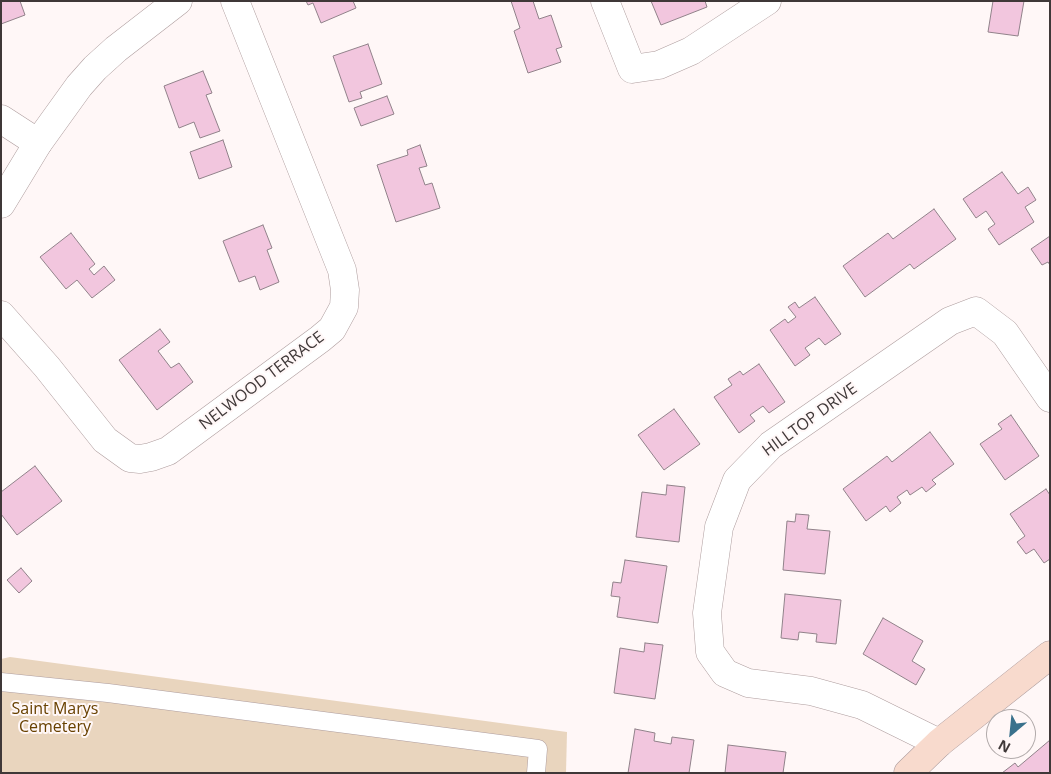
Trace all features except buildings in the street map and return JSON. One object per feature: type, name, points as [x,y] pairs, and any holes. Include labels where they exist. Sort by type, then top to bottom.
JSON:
[{"type":"main road","points":[[908,773],[939,742],[1050,655]]},
{"type":"street","points":[[1,204],[38,143],[95,68],[116,49],[178,1]]},
{"type":"street","name":"NELWOOD TERRACE","points":[[1,315],[47,367],[105,440],[130,458],[140,459],[168,451],[320,339],[332,328],[344,307],[345,290],[342,270],[235,1]]},
{"type":"street","points":[[605,1],[632,69],[660,65],[691,51],[767,1]]},
{"type":"street","points":[[1,120],[38,143]]},
{"type":"street","name":"HILLTOP DRIVE","points":[[939,742],[862,705],[811,692],[748,683],[725,673],[710,652],[707,613],[719,527],[738,480],[771,445],[950,321],[976,311],[1005,333],[1050,398]]},
{"type":"lane","points":[[1,682],[108,693],[432,737],[538,749],[536,773]]},
{"type":"green space","name":"Saint Marys Cemetery","points":[[10,657],[567,732],[566,773],[1,773],[1,659]]}]
